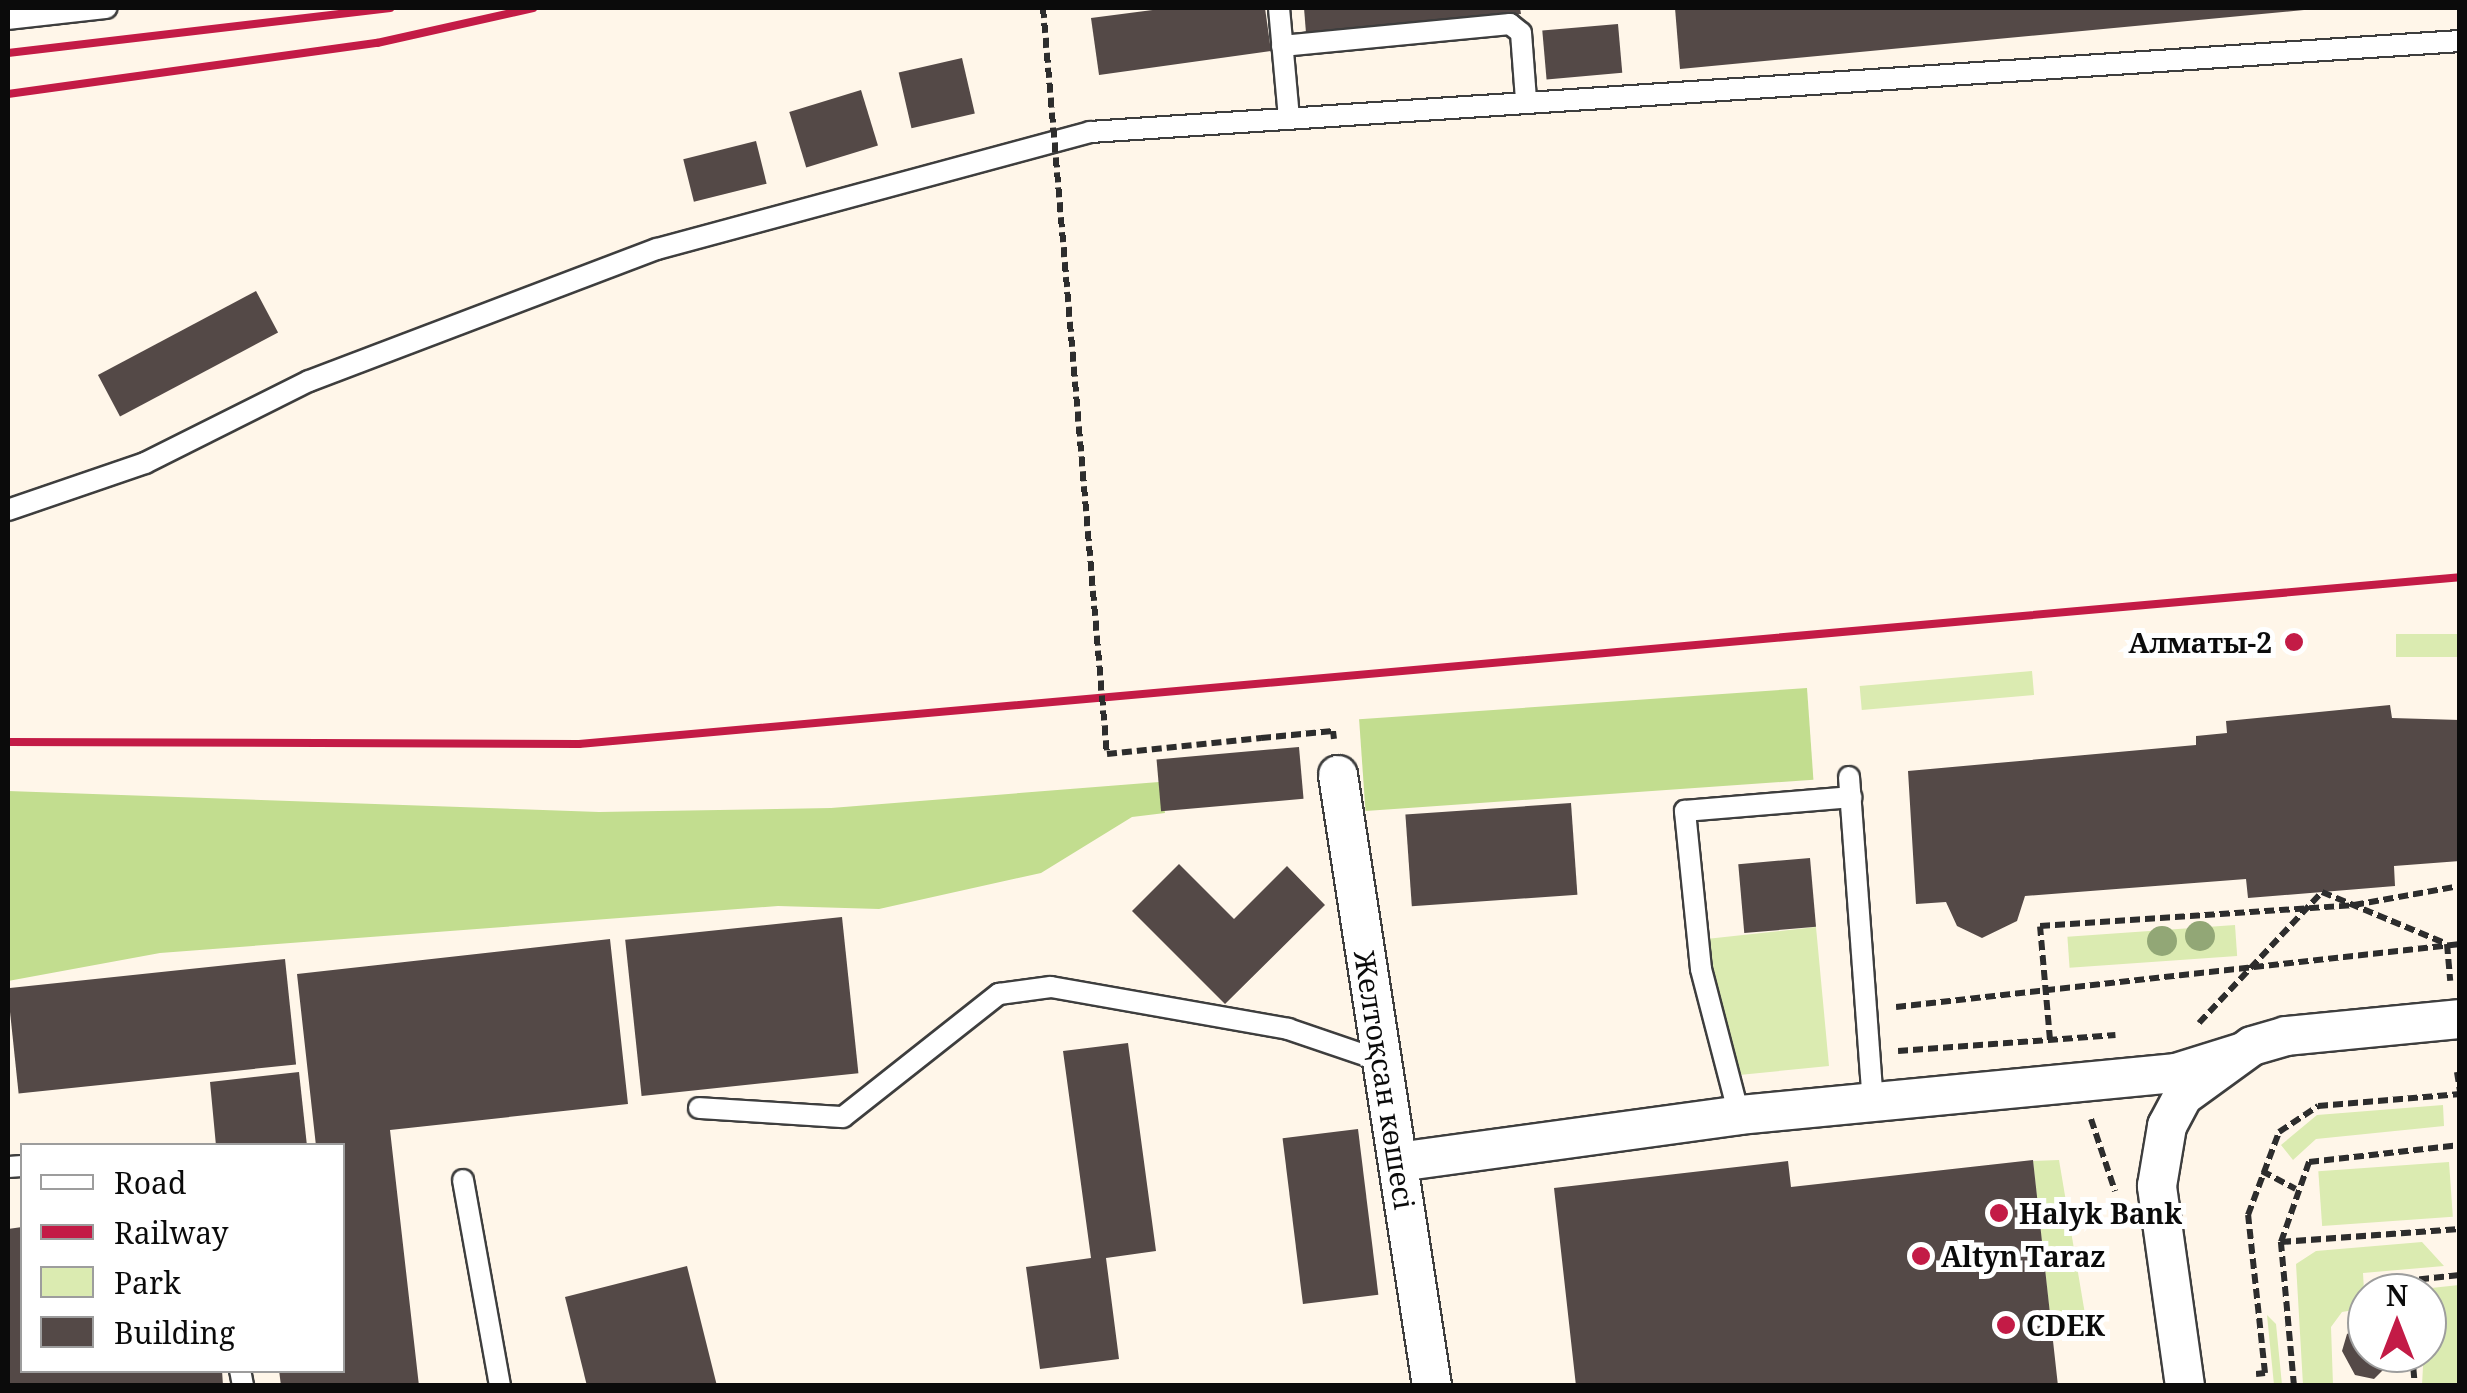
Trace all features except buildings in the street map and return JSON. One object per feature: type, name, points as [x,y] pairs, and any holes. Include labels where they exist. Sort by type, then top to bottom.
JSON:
[{"type":"street","name":"Желтоқсан көшесі","points":[[1338,775],[1432,1386]]},
{"type":"street","points":[[1398,1162],[1740,1115],[2045,1082],[2176,1073],[2328,1028],[2455,1011]]},
{"type":"street","points":[[2185,1386],[2161,1234],[2159,1156],[2183,1096],[2240,1053]]},
{"type":"lane","points":[[8,19],[106,8]]},
{"type":"lane","points":[[1278,8],[1289,117]]},
{"type":"lane","points":[[1282,46],[1510,24],[1520,33],[1526,100]]},
{"type":"lane","points":[[8,510],[144,463],[308,381],[658,249],[1090,132],[1526,100],[2460,41]]},
{"type":"lane","points":[[1740,1115],[1702,969],[1686,811],[1850,787],[1873,1100]]},
{"type":"lane","points":[[699,1108],[843,1117],[999,994],[1051,988],[1288,1029],[1382,1061]]},
{"type":"lane","points":[[464,1180],[500,1386]]},
{"type":"path","points":[[1043,8],[1107,754],[1333,731],[1338,775]]},
{"type":"path","points":[[2050,1040],[2040,926],[2354,905],[2460,886]]},
{"type":"path","points":[[2192,1030],[2322,892],[2447,944]]},
{"type":"path","points":[[2447,944],[2455,1011]]},
{"type":"path","points":[[1865,1011],[2460,944]]},
{"type":"path","points":[[1869,1053],[2121,1035]]},
{"type":"path","points":[[2256,1374],[2265,1372],[2248,1214],[2279,1132],[2307,1108],[2460,1093],[2457,1072]]},
{"type":"path","points":[[2045,1082],[2080,1099],[2109,1152],[2116,1199]]},
{"type":"path","points":[[2294,1386],[2281,1242],[2296,1189],[2318,1158],[2460,1144]]},
{"type":"path","points":[[2262,1172],[2296,1189]]},
{"type":"path","points":[[2281,1242],[2460,1229]]},
{"type":"green space","points":[[2396,634],[2459,634],[2459,657],[2396,657]]},
{"type":"green space","points":[[2032,671],[2034,695],[1862,710],[1860,686]]},
{"type":"green space","points":[[1807,688],[1813,780],[1366,811],[1359,719]]},
{"type":"green space","points":[[1159,782],[1165,813],[1132,817],[1041,873],[879,909],[778,906],[160,953],[8,981],[8,791],[599,812],[831,808]]},
{"type":"green space","points":[[2235,925],[2237,956],[2070,968],[2067,937]]},
{"type":"green space","points":[[1816,927],[1829,1066],[1729,1076],[1697,940]]},
{"type":"green space","points":[[2443,1105],[2444,1126],[2316,1139],[2293,1160],[2281,1145],[2317,1115]]},
{"type":"green space","points":[[2059,1160],[2086,1320],[2051,1324],[2033,1161]]},
{"type":"green space","points":[[2449,1162],[2453,1217],[2322,1226],[2318,1171]]},
{"type":"green space","points":[[2422,1242],[2444,1266],[2347,1273],[2347,1311],[2331,1327],[2333,1385],[2303,1385],[2296,1264],[2316,1251]]},
{"type":"green space","points":[[2459,1285],[2459,1385],[2422,1385],[2423,1373],[2447,1373],[2447,1286]]},
{"type":"green space","points":[[2267,1315],[2276,1324],[2282,1385],[2274,1385]]},
{"type":"railway","points":[[8,53],[390,8]]},
{"type":"railway","points":[[8,94],[377,43],[533,8]]},
{"type":"railway","points":[[8,742],[579,744],[2460,577]]},
{"type":"place","name":"Алматы-2","points":[[2294,642]]},
{"type":"place","name":"Halyk Bank","points":[[1999,1213]]},
{"type":"place","name":"Altyn Taraz","points":[[1921,1256]]},
{"type":"place","name":"CDEK","points":[[2006,1325]]}]
